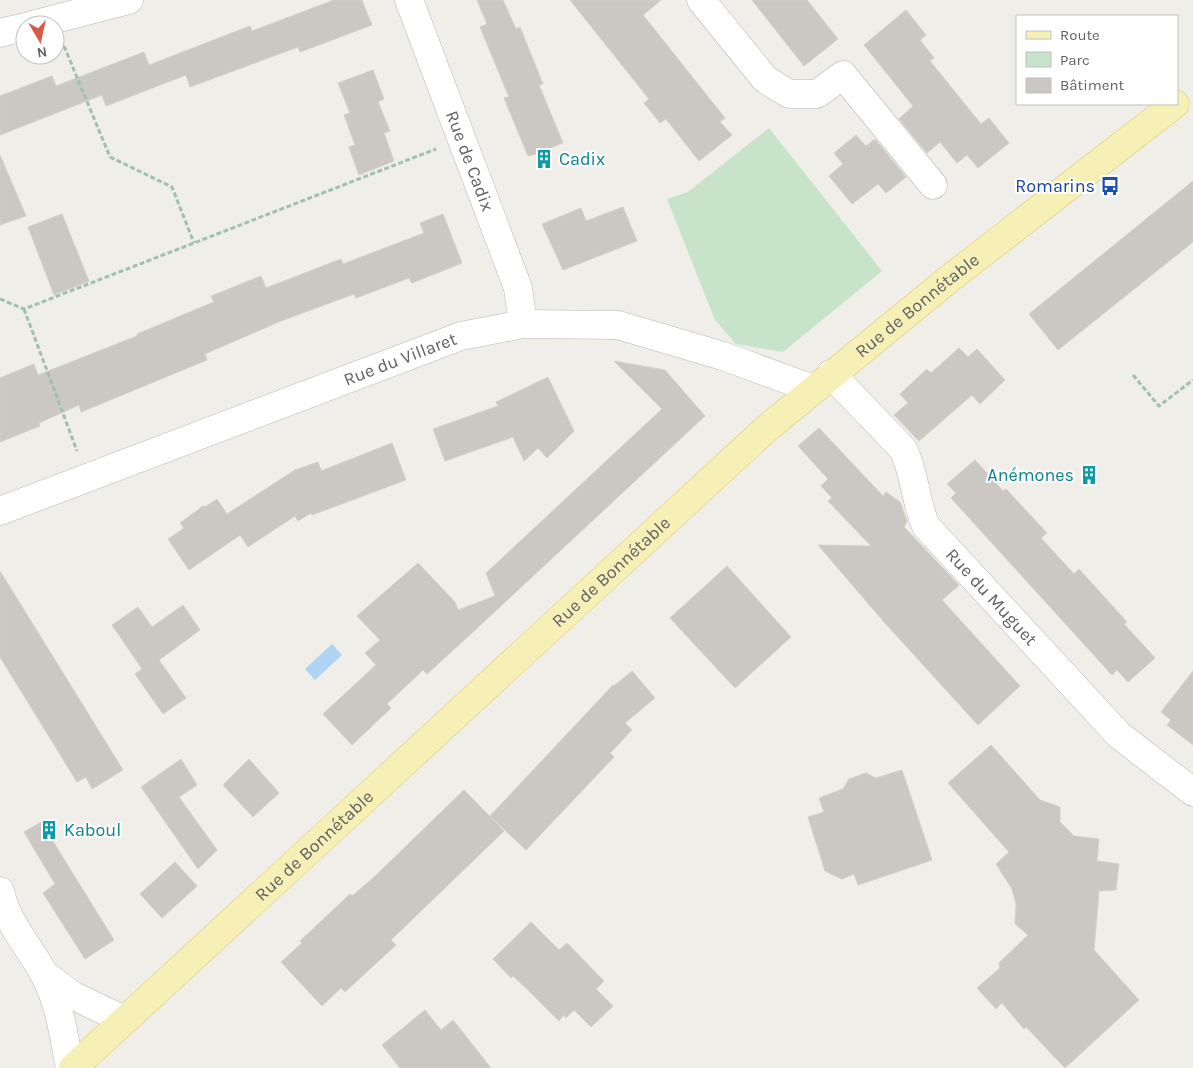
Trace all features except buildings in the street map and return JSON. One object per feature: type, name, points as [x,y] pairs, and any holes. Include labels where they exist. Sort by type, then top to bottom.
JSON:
[{"type":"main road","name":"Rue de Bonnétable","points":[[1178,101],[1193,90]]},
{"type":"main road","name":"Rue de Bonnétable","points":[[78,1066],[124,1020],[377,789],[758,436],[949,279],[1173,105]]},
{"type":"street","points":[[65,16],[129,0]]},
{"type":"street","name":"Rue de Cadix","points":[[409,0],[518,288],[523,324]]},
{"type":"street","points":[[701,0],[765,79],[790,94],[817,94],[843,75],[933,185]]},
{"type":"street","points":[[0,33],[15,29]]},
{"type":"street","name":"Rue du Villaret","points":[[0,511],[460,336],[523,324],[618,325],[723,356],[822,382]]},
{"type":"street","name":"Rue du Muguet","points":[[822,382],[903,449],[909,460],[916,498],[926,526],[1119,734],[1193,792]]},
{"type":"street","points":[[0,891],[4,918],[44,974],[78,1066]]},
{"type":"street","points":[[44,974],[72,995],[124,1020]]},
{"type":"path","points":[[64,65],[110,157],[172,187],[194,243]]},
{"type":"path","points":[[0,299],[24,309],[462,139]]},
{"type":"path","points":[[24,309],[79,457],[69,486]]},
{"type":"path","points":[[1133,374],[1159,406],[1193,380]]},
{"type":"green space","points":[[769,128],[882,271],[783,352],[736,344],[715,320],[667,199],[688,192]]},
{"type":"water","points":[[332,644],[342,655],[315,680],[305,669]]},
{"type":"place","name":"Cadix","points":[[544,159]]},
{"type":"place","name":"Romarins","points":[[1110,186]]},
{"type":"place","name":"Anémones","points":[[1089,475]]},
{"type":"place","name":"Kaboul","points":[[49,830]]}]
